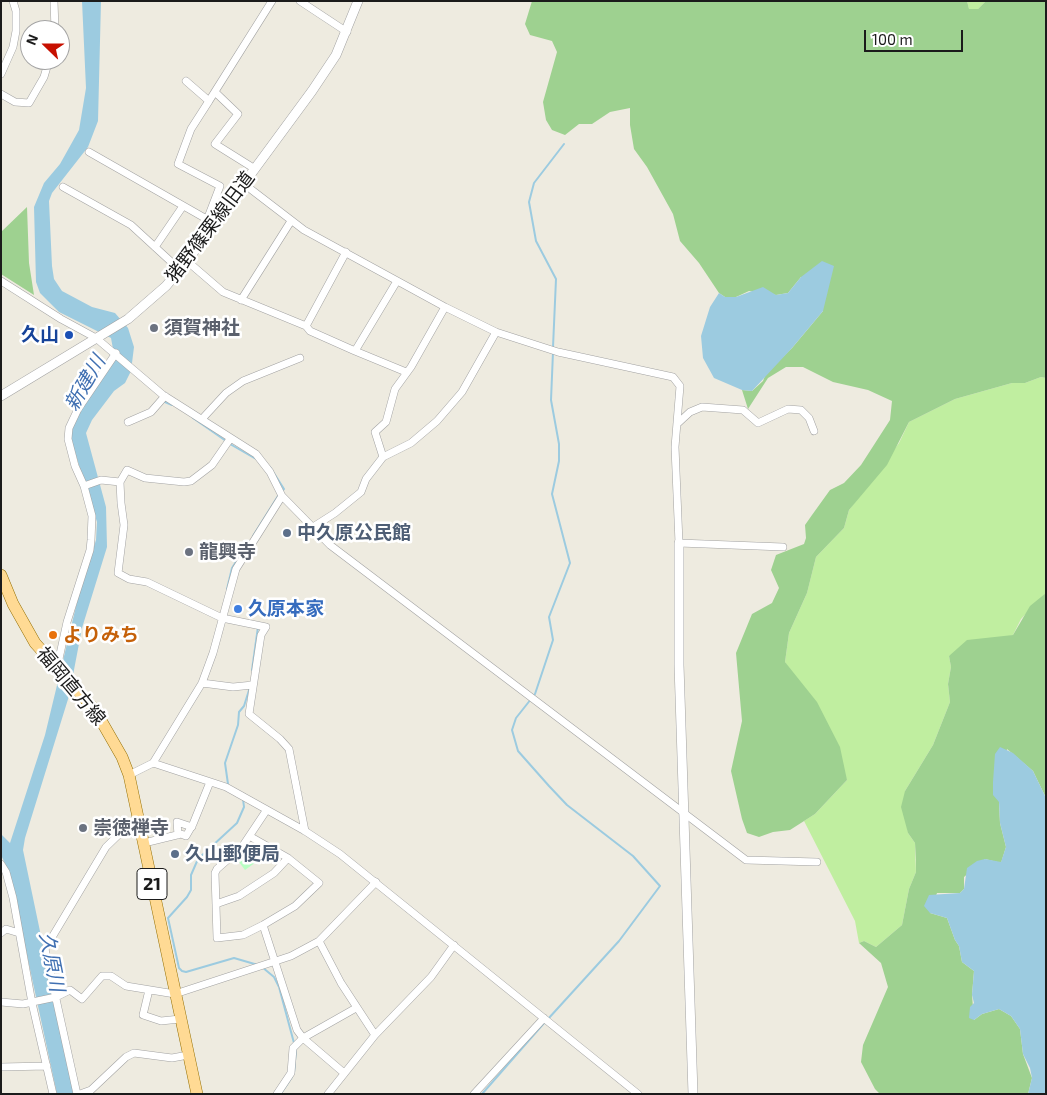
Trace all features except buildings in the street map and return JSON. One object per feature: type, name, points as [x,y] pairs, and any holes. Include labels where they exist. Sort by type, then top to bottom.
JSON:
[{"type":"main road","name":"福岡直方線","points":[[1,575],[23,624],[34,643],[96,710],[107,728],[129,775],[197,1094]]},
{"type":"street","points":[[1,74],[13,47],[16,31],[16,11],[13,1]]},
{"type":"street","points":[[54,1],[55,20]]},
{"type":"street","points":[[90,152],[211,222],[220,186],[178,164],[191,129],[272,1]]},
{"type":"street","points":[[300,1],[347,32]]},
{"type":"street","name":"猪野篠栗線旧道","points":[[1,396],[128,319],[150,302],[180,270],[188,261],[211,222],[244,184],[336,55],[347,32],[358,1]]},
{"type":"street","points":[[1,94],[15,102],[29,103],[46,70]]},
{"type":"street","points":[[186,81],[209,101]]},
{"type":"street","points":[[215,92],[238,114],[215,144],[254,169]]},
{"type":"street","points":[[244,184],[291,221],[445,307],[496,332],[558,352],[673,376],[680,386],[675,447],[679,543],[678,665],[693,1094]]},
{"type":"street","points":[[63,186],[131,225],[180,270]]},
{"type":"street","points":[[155,247],[183,206]]},
{"type":"street","points":[[241,300],[291,221]]},
{"type":"street","points":[[306,326],[346,252]]},
{"type":"street","points":[[188,261],[223,292],[306,326],[310,331],[355,352],[406,372]]},
{"type":"street","points":[[1,281],[61,319],[96,338],[116,352],[165,396],[258,456],[270,472],[282,496],[346,557],[630,770],[746,860],[817,862]]},
{"type":"street","points":[[355,352],[397,281]]},
{"type":"street","points":[[383,457],[375,432],[386,422],[395,389],[445,307]]},
{"type":"street","points":[[313,526],[336,513],[361,492],[366,480],[383,457],[411,443],[437,421],[462,392],[496,332]]},
{"type":"street","points":[[57,668],[67,622],[90,550],[92,516],[84,486],[75,466],[68,439],[69,428],[78,409],[116,352]]},
{"type":"street","points":[[202,419],[226,393],[243,381],[300,358]]},
{"type":"street","points":[[128,422],[151,412],[165,396]]},
{"type":"street","points":[[677,424],[690,412],[702,407],[743,410],[758,423],[788,409],[801,410],[808,418],[814,431]]},
{"type":"street","points":[[230,439],[212,465],[191,481],[145,478],[127,470],[120,482],[120,503],[124,525],[118,573],[129,579],[147,582],[222,618],[266,627],[261,635],[249,714],[280,739],[289,749],[305,831]]},
{"type":"street","points":[[84,486],[101,480],[120,482]]},
{"type":"street","points":[[129,775],[153,763],[202,683],[236,569],[282,496]]},
{"type":"street","points":[[679,543],[783,547]]},
{"type":"street","points":[[202,683],[234,687],[253,685]]},
{"type":"street","points":[[153,763],[226,788],[305,831],[376,882],[638,1094]]},
{"type":"street","points":[[144,843],[178,835],[186,836],[192,827],[210,782]]},
{"type":"street","points":[[251,837],[288,858],[319,883],[295,906],[262,925],[242,935],[217,938],[217,869],[242,848],[251,837],[266,811]]},
{"type":"street","points":[[138,816],[106,847],[46,949],[56,997],[78,1094],[91,1090],[126,1057],[134,1053],[172,1058],[188,1055]]},
{"type":"street","points":[[178,835],[177,822],[192,827]]},
{"type":"street","points":[[216,904],[239,896],[274,872],[288,858]]},
{"type":"street","points":[[1,864],[6,872],[32,1003],[53,1094]]},
{"type":"street","points":[[1,1002],[16,1005],[32,1003],[56,997],[70,990],[82,999],[102,976],[111,976],[126,986],[175,994],[276,961],[319,941],[376,882]]},
{"type":"street","points":[[262,925],[276,961],[297,1030],[303,1038],[344,1073]]},
{"type":"street","points":[[1,933],[6,929],[19,933]]},
{"type":"street","points":[[319,941],[356,1008],[375,1035]]},
{"type":"street","points":[[328,1094],[375,1035],[431,977],[454,945]]},
{"type":"street","points":[[149,990],[144,1015],[161,1021],[180,1019]]},
{"type":"street","points":[[277,1094],[291,1073],[293,1048],[303,1038],[356,1008]]},
{"type":"street","points":[[474,1094],[544,1018]]},
{"type":"street","points":[[1,1067],[46,1066]]},
{"type":"green space","points":[[532,1],[967,1],[969,9],[978,9],[986,1],[1046,1],[1046,378],[1041,377],[1025,383],[1012,383],[955,399],[909,422],[887,465],[849,510],[844,528],[816,557],[807,593],[789,633],[785,662],[817,702],[840,747],[847,780],[815,814],[790,830],[773,832],[759,837],[747,833],[742,819],[731,771],[742,721],[736,653],[752,614],[772,603],[779,588],[771,570],[776,555],[804,544],[806,538],[805,525],[830,490],[844,483],[861,465],[890,420],[892,401],[868,390],[833,382],[803,367],[786,367],[768,378],[748,409],[742,390],[752,391],[763,381],[766,373],[792,348],[823,311],[801,277],[788,293],[776,295],[749,291],[736,297],[725,297],[719,293],[699,263],[680,241],[673,214],[647,167],[634,149],[630,125],[630,108],[610,112],[592,124],[579,124],[565,135],[552,130],[546,120],[543,102],[557,52],[552,41],[530,35],[525,24]]},
{"type":"green space","points":[[967,1],[986,1],[978,9],[969,9]]},
{"type":"green space","points":[[27,207],[29,263],[34,295],[1,274],[1,232]]},
{"type":"green space","points":[[1041,377],[1046,378],[1046,593],[1021,619],[1013,635],[949,656],[951,667],[948,684],[950,702],[933,745],[905,791],[908,833],[915,843],[916,872],[909,889],[902,925],[876,947],[864,941],[859,943],[855,921],[804,821],[815,814],[847,780],[785,662],[789,633],[807,593],[816,557],[844,528],[849,510],[899,443],[909,422],[955,399],[1012,383],[1025,383]]},
{"type":"green space","points":[[1046,593],[1046,798],[1033,771],[1007,749],[999,802],[1000,823],[1006,847],[1001,863],[985,859],[964,877],[964,889],[960,893],[937,893],[930,913],[947,918],[959,946],[962,962],[974,971],[972,995],[974,1020],[982,1014],[999,1009],[1011,1016],[1020,1029],[1023,1054],[1032,1078],[1028,1094],[880,1094],[875,1089],[861,1062],[863,1045],[888,987],[881,963],[859,943],[864,941],[876,947],[902,925],[909,889],[916,872],[916,860],[915,843],[908,833],[901,807],[905,791],[933,745],[950,702],[948,684],[951,667],[949,656],[967,640],[1013,635],[1030,606]]},
{"type":"green space","points":[[254,842],[270,852],[245,870],[236,858]]},
{"type":"water","points":[[82,1],[101,1],[98,121],[88,147],[52,193],[49,201],[52,266],[54,279],[62,291],[92,307],[115,313],[128,328],[134,347],[131,371],[125,383],[114,391],[92,420],[86,433],[106,507],[107,547],[82,628],[69,696],[25,838],[23,850],[74,1094],[57,1094],[9,872],[1,855],[1,834],[10,843],[45,735],[79,594],[96,540],[97,522],[72,443],[72,427],[77,416],[115,360],[111,338],[59,312],[40,293],[36,282],[34,207],[44,183],[60,164],[79,130],[86,88]]},
{"type":"water","points":[[822,261],[834,266],[823,311],[792,348],[752,391],[742,390],[714,378],[703,358],[701,336],[710,307],[719,293],[725,297],[736,297],[763,287],[776,295],[788,293],[801,277]]},
{"type":"water","points":[[1000,747],[1013,753],[1033,771],[1046,798],[1046,1094],[1028,1094],[1032,1078],[1030,1068],[1023,1054],[1020,1029],[1011,1016],[999,1009],[982,1014],[974,1020],[969,1018],[970,1007],[974,1003],[972,995],[974,971],[962,962],[959,946],[947,918],[930,913],[924,906],[929,895],[960,893],[964,889],[967,868],[977,861],[985,859],[1001,862],[1006,847],[1000,823],[999,802],[993,795],[995,754]]},
{"type":"waterway","points":[[553,347],[556,279],[536,241],[529,202],[534,183],[564,144]]},
{"type":"waterway","points":[[548,1019],[619,941],[660,886],[633,856],[567,805],[518,751],[512,730],[516,718],[535,694],[553,640],[549,617],[570,563],[552,494],[559,461],[559,444],[551,400],[553,352]]},
{"type":"waterway","points":[[165,402],[172,405]]},
{"type":"waterway","points":[[193,418],[226,441]]},
{"type":"waterway","points":[[230,444],[256,459]]},
{"type":"waterway","points":[[268,466],[284,489],[281,492]]},
{"type":"waterway","points":[[253,536],[278,496]]},
{"type":"waterway","points":[[227,589],[232,568],[246,546]]},
{"type":"waterway","points":[[252,670],[258,627]]},
{"type":"waterway","points":[[228,784],[225,763],[238,725],[239,712],[244,706],[250,687]]},
{"type":"waterway","points":[[243,799],[244,807],[237,823],[198,859],[191,875],[191,890],[168,918],[179,968],[182,971],[186,972],[234,958],[258,965]]},
{"type":"waterway","points":[[262,967],[274,977],[279,987],[294,1043]]},
{"type":"waterway","points":[[482,1094],[545,1022]]},
{"type":"waterway","points":[[294,1073],[296,1050]]},
{"type":"waterway","points":[[282,1092],[292,1077]]},
{"type":"place","name":"須賀神社","points":[[154,328]]},
{"type":"place","name":"久山","points":[[69,335]]},
{"type":"place","name":"中久原公民館","points":[[287,533]]},
{"type":"place","name":"龍興寺","points":[[189,552]]},
{"type":"place","name":"久原本家","points":[[238,609]]},
{"type":"place","name":"よりみち","points":[[53,635]]},
{"type":"place","name":"崇徳禅寺","points":[[83,828]]},
{"type":"place","name":"久山郵便局","points":[[175,854]]},
{"type":"water label","name":"新建川","points":[[85,383]]},
{"type":"water label","name":"久原川","points":[[52,962]]}]
